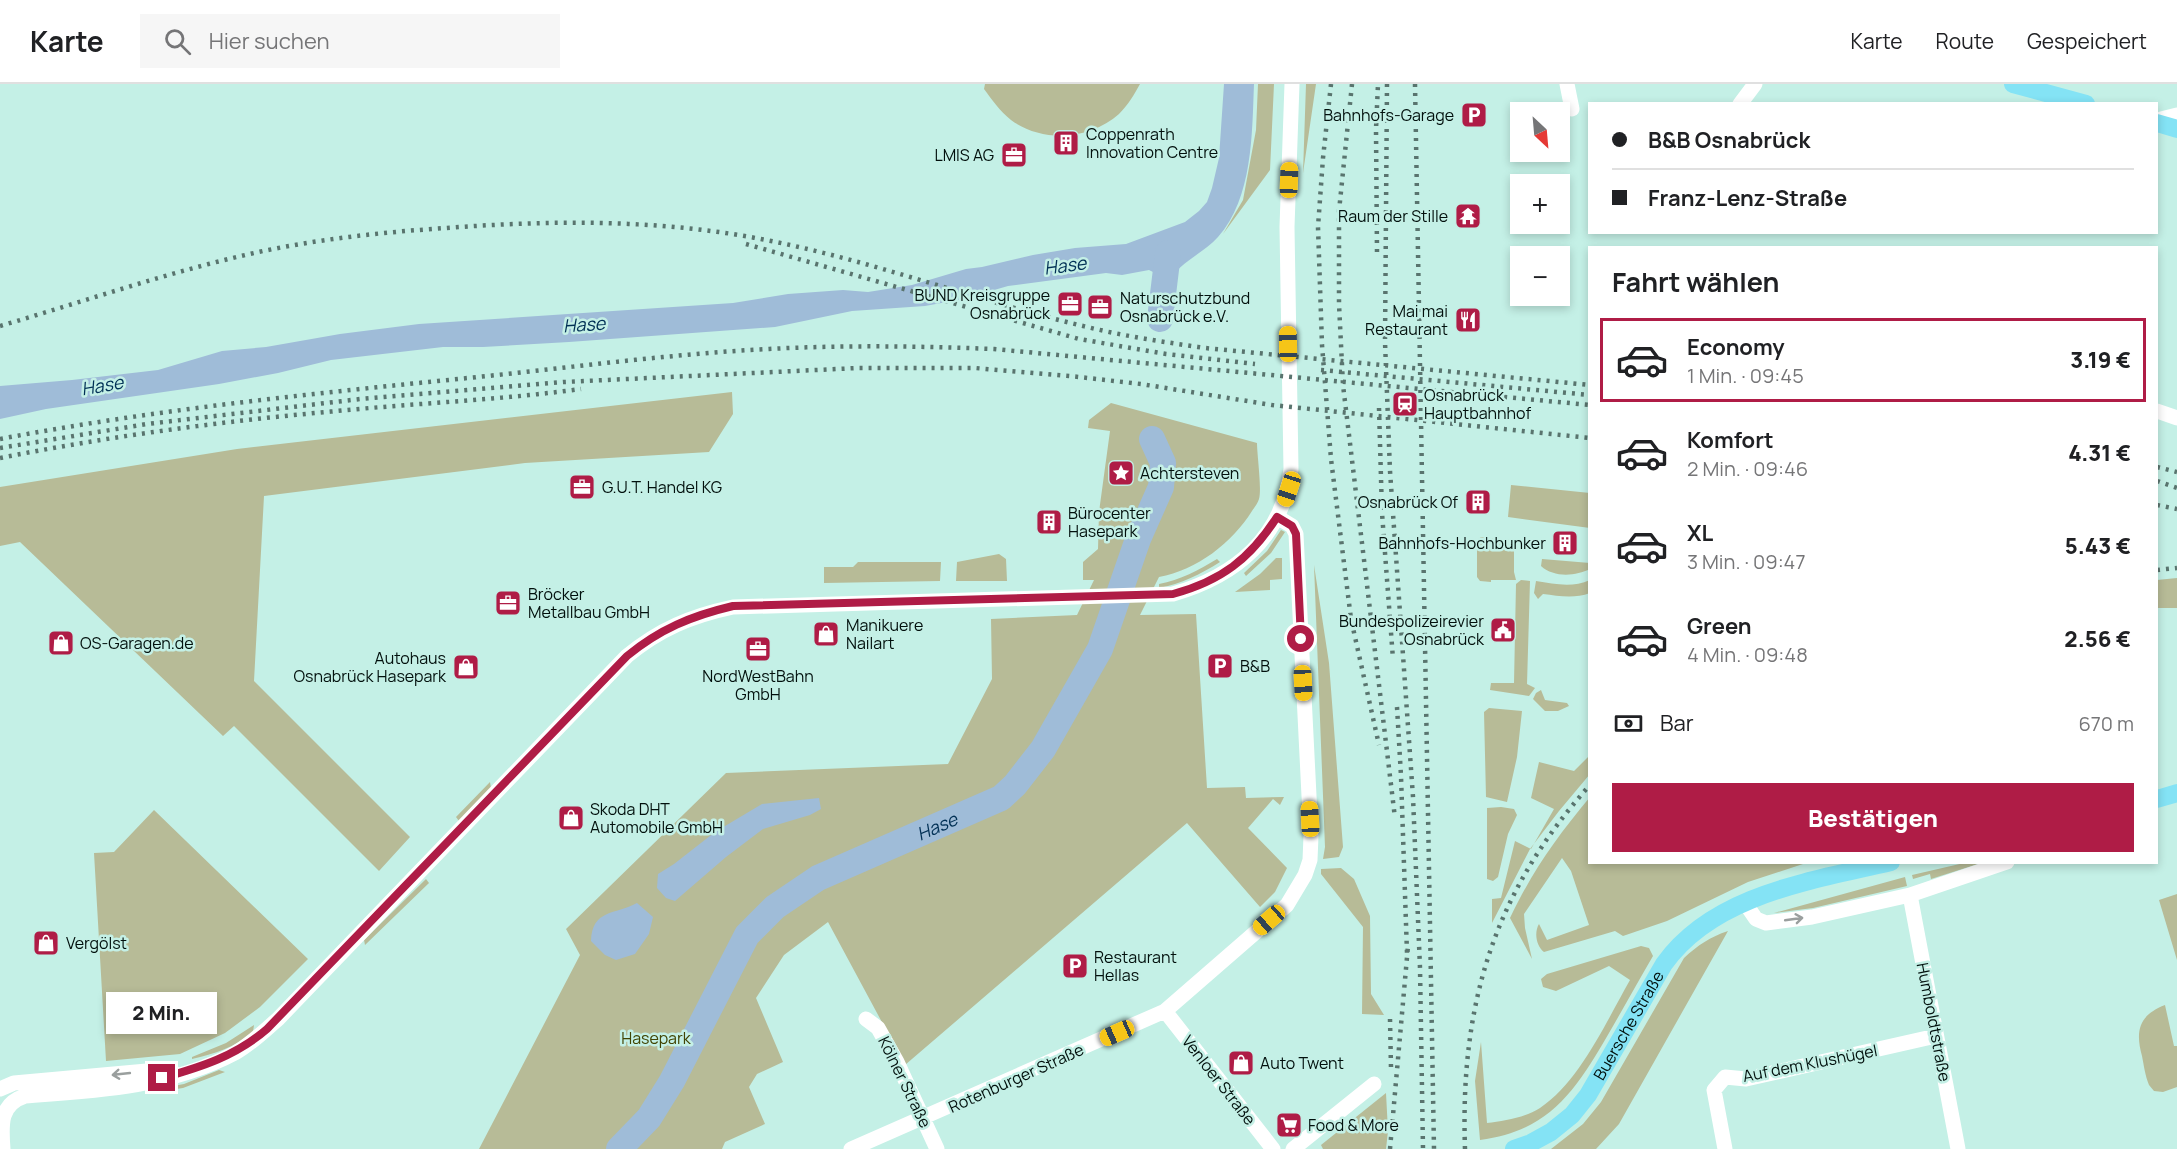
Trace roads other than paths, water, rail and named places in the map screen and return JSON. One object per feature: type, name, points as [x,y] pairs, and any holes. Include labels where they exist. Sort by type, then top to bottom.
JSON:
[{"type":"main road","points":[[2013,84],[2078,102]]},
{"type":"main road","points":[[2158,122],[2177,129]]},
{"type":"main road","points":[[2158,799],[2177,793]]},
{"type":"main road","name":"Buersche Straße","points":[[1514,1149],[1551,1132],[1572,1115],[1588,1095],[1664,964],[1675,948],[1692,932],[1717,916],[1745,903],[1804,882],[1882,864]]},
{"type":"street","points":[[3,1149],[1,1124],[3,1103],[25,1096],[103,1090],[145,1083],[208,1065],[236,1052],[256,1038],[278,1019],[627,656],[667,629],[699,614],[733,606],[1173,594],[1214,580],[1231,569],[1265,536],[1277,517],[1289,489],[1292,452],[1287,227],[1292,84]]},
{"type":"street","points":[[1742,102],[1755,84]]},
{"type":"street","points":[[2033,90],[2045,102]]},
{"type":"street","points":[[2158,122],[2177,115]]},
{"type":"street","points":[[2158,411],[2177,418]]},
{"type":"street","name":"Rotenburger Straße","points":[[851,1149],[1165,1011],[1287,905],[1305,875],[1310,860],[1311,836],[1296,534],[1292,526],[1277,517]]},
{"type":"street","points":[[1745,903],[1756,919],[1766,923],[1812,917],[1910,895],[2001,864]]},
{"type":"street","name":"Humboldtstraße","points":[[1910,895],[1958,1149]]},
{"type":"street","name":"Venloer Straße","points":[[1165,1011],[1274,1149]]},
{"type":"street","name":"Kölner Straße","points":[[866,1019],[878,1028],[938,1149]]},
{"type":"street","name":"Auf dem Klushügel","points":[[1725,1149],[1713,1090],[1725,1077],[1746,1078],[1936,1036]]},
{"type":"street","points":[[0,1089],[14,1083],[158,1070],[178,1074]]},
{"type":"street","points":[[1293,1149],[1374,1084]]},
{"type":"water","points":[[1224,84],[1254,84],[1251,144],[1244,184],[1230,221],[1218,237],[1184,264],[1164,286],[1160,284],[1155,273],[1149,270],[1122,275],[1106,273],[1008,286],[963,299],[925,306],[852,311],[775,327],[569,342],[443,347],[331,360],[219,384],[46,409],[0,419],[0,386],[158,370],[222,351],[266,347],[340,334],[419,324],[733,303],[788,294],[843,290],[868,292],[912,285],[966,269],[1033,255],[1075,248],[1126,244],[1185,222],[1207,202],[1219,158]]},
{"type":"water","points":[[819,798],[821,809],[810,815],[763,829],[675,901],[666,898],[657,888],[658,874],[715,832],[762,804]]},
{"type":"water","points":[[637,903],[653,917],[649,934],[635,954],[616,960],[605,955],[591,941],[596,923],[606,915]]},
{"type":"waterway","name":"Hase","points":[[1160,319],[1168,253]]},
{"type":"waterway","name":"Hase","points":[[619,1149],[649,1118],[672,1081],[747,935],[775,907],[818,878],[1001,798],[1015,785],[1043,749],[1100,649],[1138,539],[1161,487],[1163,463],[1152,439]]},
{"type":"railway","points":[[1331,84],[1318,227],[1322,345],[1331,459],[1351,619],[1379,745]]},
{"type":"railway","points":[[1352,84],[1339,211],[1339,304],[1343,385],[1395,818]]},
{"type":"railway","points":[[1377,252],[1378,84]]},
{"type":"railway","points":[[1387,84],[1385,342],[1390,471],[1413,797],[1420,968],[1423,1149]]},
{"type":"railway","points":[[1415,84],[1434,1149]]},
{"type":"railway","points":[[0,326],[200,266],[312,242],[486,225],[606,223],[687,228],[766,240],[846,259],[1043,316],[1128,336],[1205,348],[1588,385]]},
{"type":"railway","points":[[746,244],[1079,339],[1166,354],[1255,364]]},
{"type":"railway","points":[[0,439],[178,410],[298,396],[659,357],[824,347],[994,349],[1588,405]]},
{"type":"railway","points":[[0,448],[147,424],[360,399],[564,382],[858,368],[975,368],[1070,376],[1141,384],[1272,405],[1588,438]]},
{"type":"railway","points":[[1321,370],[1588,395]]},
{"type":"railway","points":[[0,458],[210,424],[581,389]]},
{"type":"railway","points":[[1379,408],[1382,513],[1393,659]]},
{"type":"railway","points":[[2158,467],[2177,472]]},
{"type":"railway","points":[[2158,481],[2177,488]]},
{"type":"railway","points":[[2158,505],[2177,509]]},
{"type":"railway","points":[[2158,570],[2177,568]]},
{"type":"railway","points":[[1397,707],[1407,953]]},
{"type":"railway","points":[[1465,1149],[1465,1097],[1469,1047],[1477,999],[1489,954],[1507,910],[1529,867],[1557,826],[1588,787]]},
{"type":"railway","points":[[1390,1149],[1408,946]]},
{"type":"railway","points":[[1390,1019],[1391,1068]]},
{"type":"place","name":"Bahnhofs-Garage","points":[[1474,115]]},
{"type":"place","name":"Coppenrath Innovation Centre","points":[[1066,143]]},
{"type":"place","name":"LMIS AG","points":[[1014,155]]},
{"type":"place","name":"Raum der Stille","points":[[1468,216]]},
{"type":"place","name":"BUND Kreisgruppe Osnabrück","points":[[1070,304]]},
{"type":"place","name":"Naturschutzbund Osnabrück e.V.","points":[[1100,307]]},
{"type":"place","name":"Mai mai Restaurant","points":[[1468,320]]},
{"type":"place","name":"Osnabrück Hauptbahnhof","points":[[1405,404]]},
{"type":"place","name":"Achtersteven","points":[[1121,473]]},
{"type":"place","name":"G.U.T. Handel KG","points":[[582,487]]},
{"type":"place","name":"Osnabrück Of","points":[[1478,502]]},
{"type":"place","name":"Bürocenter Hasepark","points":[[1049,522]]},
{"type":"place","name":"Bahnhofs-Hochbunker","points":[[1565,543]]},
{"type":"place","name":"Bröcker Metallbau GmbH","points":[[508,603]]},
{"type":"place","name":"Bundespolizeirevier Osnabrück","points":[[1503,630]]},
{"type":"place","name":"Manikuere Nailart","points":[[826,634]]},
{"type":"place","name":"OS-Garagen.de","points":[[61,643]]},
{"type":"place","name":"NordWestBahn GmbH","points":[[758,649]]},
{"type":"place","name":"B&B","points":[[1220,666]]},
{"type":"place","name":"Autohaus Osnabrück Hasepark","points":[[466,667]]},
{"type":"place","name":"Skoda DHT Automobile GmbH","points":[[571,818]]},
{"type":"place","name":"Vergölst","points":[[46,943]]},
{"type":"place","name":"Restaurant Hellas","points":[[1075,966]]},
{"type":"place","name":"Auto Twent","points":[[1241,1063]]},
{"type":"place","name":"Food & More","points":[[1289,1125]]},
{"type":"park label","name":"Hasepark","points":[[656,1038]]}]
